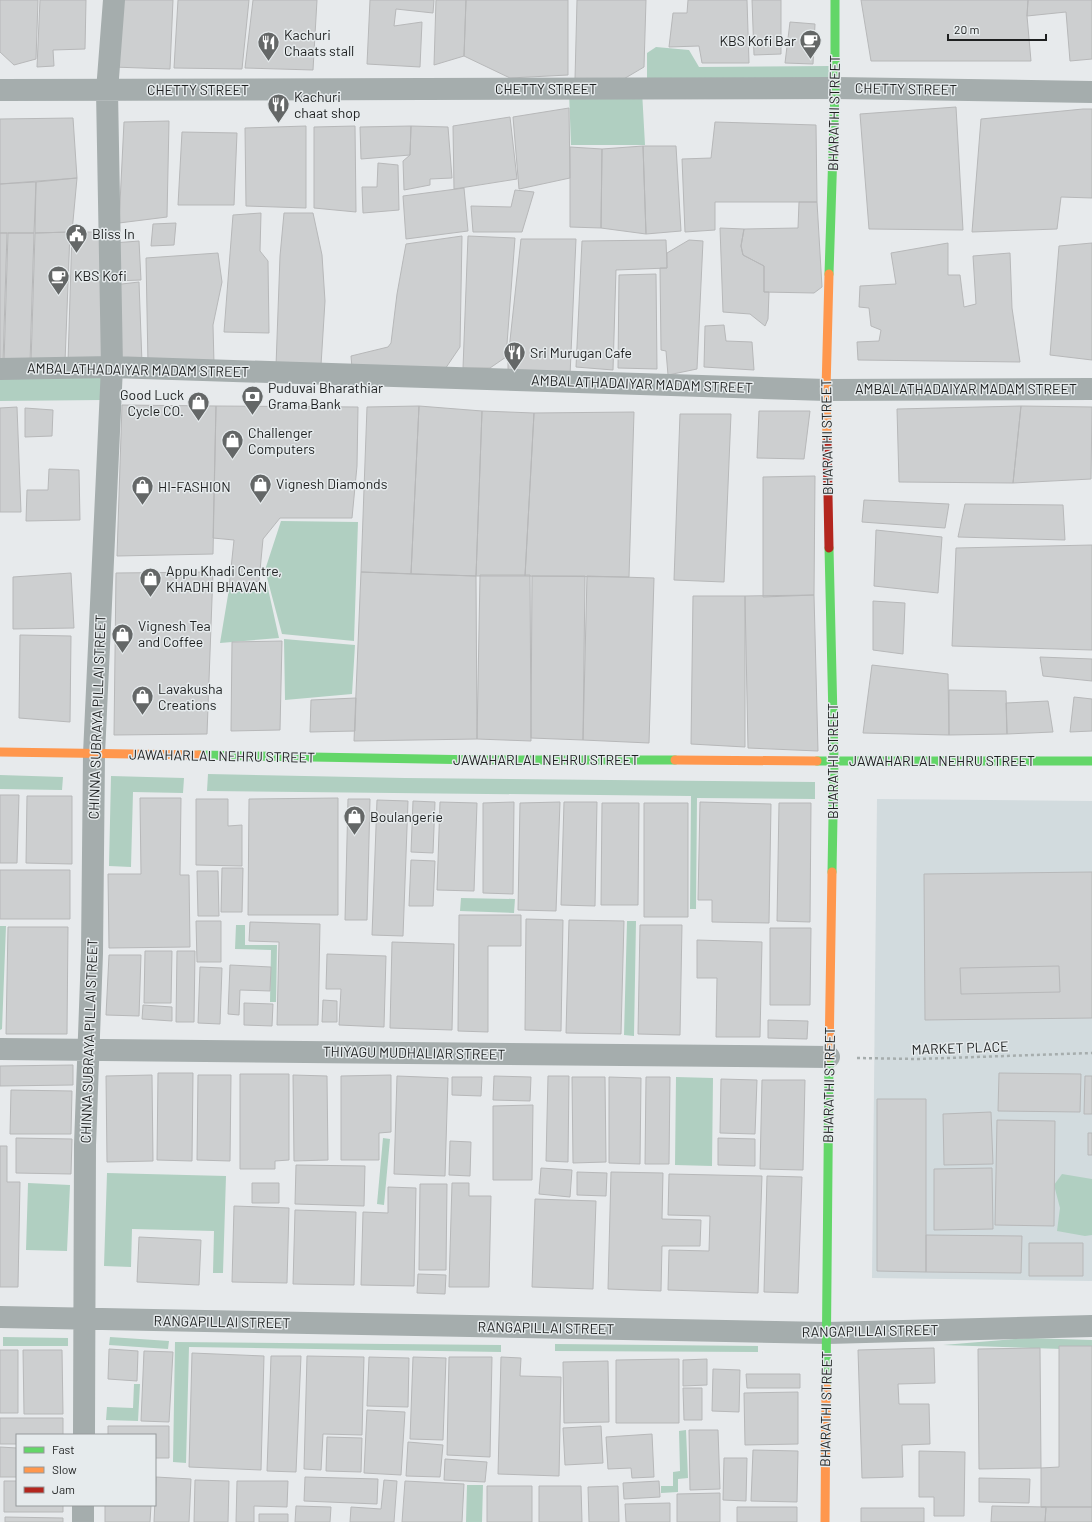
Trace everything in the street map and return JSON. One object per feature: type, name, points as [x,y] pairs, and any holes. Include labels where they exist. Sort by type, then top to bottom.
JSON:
[{"type":"street","name":"CHINNA SUBRAYA PILLAI STREET","points":[[84,1434],[85,1145],[92,953],[94,754],[112,367],[107,91],[114,0]]},
{"type":"street","name":"BHARATHI STREET","points":[[825,1522],[829,1058],[834,761],[826,390],[835,88],[835,0]]},
{"type":"street","name":"CHETTY STREET","points":[[0,90],[107,91],[835,88],[1092,92]]},
{"type":"street","name":"AMBALATHADAIYAR MADAM STREET","points":[[0,369],[112,367],[826,390],[1092,389]]},
{"type":"street","name":"JAWAHARLAL NEHRU STREET","points":[[0,752],[490,760],[1092,761]]},
{"type":"street","name":"THIYAGU MUDHALIAR STREET","points":[[0,1049],[829,1058]]},
{"type":"street","name":"RANGAPILLAI STREET","points":[[0,1317],[85,1320],[827,1333],[1092,1326]]},
{"type":"street","points":[[83,1506],[83,1522]]},
{"type":"path","name":"MARKET PLACE","points":[[829,1058],[918,1059],[1092,1053]]},
{"type":"shaded area","points":[[877,799],[1092,801],[1092,1281],[872,1278]]},
{"type":"green space","points":[[656,47],[689,50],[699,67],[831,66],[832,86],[647,84],[647,53]]},
{"type":"green space","points":[[642,91],[645,145],[571,145],[569,92]]},
{"type":"green space","points":[[104,372],[103,400],[0,401],[0,375]]},
{"type":"green space","points":[[281,521],[358,522],[354,641],[282,634],[265,570]]},
{"type":"green space","points":[[267,584],[279,638],[220,643],[229,589]]},
{"type":"green space","points":[[284,639],[355,645],[352,694],[285,700]]},
{"type":"green space","points":[[208,774],[405,778],[815,782],[815,799],[697,798],[696,909],[690,909],[691,796],[207,791]]},
{"type":"green space","points":[[0,775],[63,777],[62,790],[0,789]]},
{"type":"green space","points":[[111,776],[184,778],[183,793],[133,792],[131,867],[109,866]]},
{"type":"green space","points":[[461,898],[515,899],[514,913],[460,911]]},
{"type":"green space","points":[[627,921],[636,921],[634,1036],[624,1035]]},
{"type":"green space","points":[[236,925],[245,925],[245,945],[277,945],[276,1002],[270,1002],[271,950],[235,949]]},
{"type":"green space","points":[[0,926],[6,926],[2,1029],[0,1030]]},
{"type":"green space","points":[[676,1077],[713,1078],[712,1166],[675,1165]]},
{"type":"green space","points":[[383,1138],[390,1139],[384,1205],[377,1204]]},
{"type":"green space","points":[[107,1173],[226,1176],[223,1273],[213,1273],[214,1231],[132,1229],[131,1267],[104,1266]]},
{"type":"green space","points":[[1062,1174],[1092,1179],[1092,1235],[1085,1236],[1057,1231],[1060,1208],[1054,1185]]},
{"type":"green space","points":[[28,1183],[70,1185],[67,1251],[26,1250]]},
{"type":"green space","points":[[3,1337],[68,1338],[68,1346],[3,1346]]},
{"type":"green space","points":[[110,1337],[169,1341],[168,1349],[109,1345]]},
{"type":"green space","points":[[1028,1338],[1092,1340],[1092,1350],[943,1345]]},
{"type":"green space","points":[[175,1342],[501,1345],[501,1352],[189,1347],[186,1463],[173,1462]]},
{"type":"green space","points":[[555,1344],[758,1346],[758,1352],[555,1351]]},
{"type":"green space","points":[[134,1384],[140,1384],[138,1421],[106,1420],[107,1407],[133,1408]]},
{"type":"green space","points":[[686,1430],[688,1478],[678,1479],[678,1492],[661,1493],[661,1486],[673,1486],[673,1472],[680,1471],[679,1431]]},
{"type":"green space","points":[[467,1485],[483,1485],[482,1522],[466,1522]]},
{"type":"building","points":[[0,0],[38,0],[36,59],[14,65],[0,52]]},
{"type":"building","points":[[40,0],[86,0],[85,49],[53,50],[54,66],[37,67]]},
{"type":"building","points":[[117,0],[173,0],[170,69],[113,67]]},
{"type":"building","points":[[178,0],[249,0],[242,69],[174,68]]},
{"type":"building","points":[[253,0],[317,0],[313,70],[245,68]]},
{"type":"building","points":[[370,0],[434,0],[433,13],[396,9],[394,26],[422,22],[420,67],[367,64]]},
{"type":"building","points":[[436,0],[466,0],[464,56],[434,65]]},
{"type":"building","points":[[466,0],[568,0],[568,75],[510,78],[464,56]]},
{"type":"building","points":[[577,0],[646,0],[644,67],[622,80],[575,79]]},
{"type":"building","points":[[688,0],[747,0],[749,63],[702,63],[699,46],[669,47],[673,13],[687,13]]},
{"type":"building","points":[[752,0],[781,0],[781,54],[754,55]]},
{"type":"building","points":[[861,0],[1028,0],[1027,16],[1031,61],[871,61]]},
{"type":"building","points":[[1028,0],[1092,0],[1092,59],[1070,61],[1066,12],[1027,16]]},
{"type":"building","points":[[790,22],[815,24],[813,64],[785,63]]},
{"type":"building","points":[[956,107],[963,230],[869,229],[860,114]]},
{"type":"building","points":[[569,108],[570,178],[519,189],[513,117]]},
{"type":"building","points":[[1092,109],[1092,198],[1061,197],[1057,229],[972,232],[981,119]]},
{"type":"building","points":[[510,117],[517,179],[454,189],[453,126]]},
{"type":"building","points":[[73,118],[77,178],[0,184],[0,119]]},
{"type":"building","points":[[169,121],[167,217],[119,223],[124,122]]},
{"type":"building","points":[[715,122],[816,125],[817,202],[715,202],[715,230],[685,232],[682,159],[711,158]]},
{"type":"building","points":[[306,126],[306,208],[246,206],[245,128]]},
{"type":"building","points":[[355,126],[356,212],[314,208],[314,127]]},
{"type":"building","points":[[411,126],[410,155],[361,159],[360,127]]},
{"type":"building","points":[[411,126],[448,127],[452,178],[430,179],[430,185],[404,190],[403,161],[410,155]]},
{"type":"building","points":[[182,132],[237,133],[234,205],[178,205]]},
{"type":"building","points":[[643,146],[646,234],[601,228],[602,149]]},
{"type":"building","points":[[643,146],[676,146],[681,231],[646,234]]},
{"type":"building","points":[[570,147],[602,149],[601,228],[570,227]]},
{"type":"building","points":[[378,163],[398,165],[399,210],[363,213],[362,187],[377,187]]},
{"type":"building","points":[[77,178],[72,232],[35,233],[36,182]]},
{"type":"building","points":[[36,182],[34,233],[0,233],[0,184]]},
{"type":"building","points":[[464,188],[468,231],[406,239],[403,196]]},
{"type":"building","points":[[515,190],[534,192],[522,232],[473,232],[471,206],[511,207]]},
{"type":"building","points":[[799,202],[817,202],[822,287],[814,293],[764,292],[764,266],[743,255],[741,246],[744,229],[798,228]]},
{"type":"building","points":[[261,213],[260,251],[268,261],[269,333],[224,332],[233,215]]},
{"type":"building","points":[[284,213],[313,213],[322,255],[325,301],[321,365],[276,366],[280,256]]},
{"type":"building","points":[[176,223],[174,245],[151,246],[153,224]]},
{"type":"building","points":[[720,228],[744,229],[741,246],[743,255],[764,266],[764,292],[769,292],[768,319],[765,326],[750,314],[723,312]]},
{"type":"building","points":[[70,232],[65,362],[31,363],[35,233]]},
{"type":"building","points":[[72,232],[106,232],[102,362],[68,362]]},
{"type":"building","points":[[0,233],[7,233],[3,363],[0,363]]},
{"type":"building","points":[[8,233],[34,233],[30,363],[4,362]]},
{"type":"building","points":[[462,236],[460,347],[443,372],[352,368],[351,356],[388,347],[391,343],[397,294],[406,244]]},
{"type":"building","points":[[468,236],[515,238],[506,357],[490,368],[463,368]]},
{"type":"building","points":[[521,239],[576,239],[570,376],[508,374],[508,359]]},
{"type":"building","points":[[666,240],[667,268],[616,270],[613,370],[576,367],[582,241]]},
{"type":"building","points":[[689,240],[703,241],[697,369],[668,375],[666,351],[661,350],[660,268],[667,268],[667,253]]},
{"type":"building","points":[[139,241],[141,280],[114,281],[113,243]]},
{"type":"building","points":[[948,243],[948,275],[960,275],[964,307],[976,304],[973,256],[1010,253],[1012,308],[1020,362],[858,360],[857,342],[879,341],[881,330],[871,326],[869,308],[859,307],[860,286],[896,284],[891,253]]},
{"type":"building","points":[[1092,243],[1092,360],[1050,355],[1059,246]]},
{"type":"building","points":[[218,253],[222,282],[213,325],[214,364],[148,364],[146,258]]},
{"type":"building","points":[[656,274],[657,369],[618,368],[619,275]]},
{"type":"building","points":[[139,282],[142,363],[116,362],[113,285]]},
{"type":"building","points":[[724,325],[726,341],[752,342],[754,370],[704,367],[705,326]]},
{"type":"building","points":[[122,405],[216,406],[213,554],[117,556]]},
{"type":"building","points":[[216,406],[358,407],[357,466],[352,518],[280,518],[263,539],[259,581],[229,587],[234,540],[213,538]]},
{"type":"building","points":[[419,406],[411,574],[361,572],[367,407]]},
{"type":"building","points":[[419,406],[482,411],[476,576],[411,574]]},
{"type":"building","points":[[1021,406],[1013,483],[899,482],[897,409]]},
{"type":"building","points":[[1021,406],[1092,407],[1091,479],[1013,483]]},
{"type":"building","points":[[17,407],[21,512],[0,512],[0,408]]},
{"type":"building","points":[[25,408],[53,410],[52,436],[25,437]]},
{"type":"building","points":[[482,411],[534,413],[525,576],[476,576]]},
{"type":"building","points":[[759,411],[810,411],[804,459],[757,458]]},
{"type":"building","points":[[634,412],[629,577],[525,576],[534,413]]},
{"type":"building","points":[[680,414],[731,414],[724,582],[674,580]]},
{"type":"building","points":[[49,469],[79,470],[80,520],[26,521],[27,490],[48,490]]},
{"type":"building","points":[[815,476],[814,595],[763,597],[763,477]]},
{"type":"building","points":[[864,500],[949,504],[945,528],[862,522]]},
{"type":"building","points":[[965,504],[1063,505],[1065,540],[958,537]]},
{"type":"building","points":[[876,530],[942,537],[938,593],[874,586]]},
{"type":"building","points":[[1092,545],[1092,650],[952,646],[956,548]]},
{"type":"building","points":[[213,572],[207,734],[114,735],[116,573]]},
{"type":"building","points":[[361,572],[476,576],[477,739],[354,741]]},
{"type":"building","points":[[71,573],[74,628],[13,629],[13,577]]},
{"type":"building","points":[[480,575],[530,575],[531,741],[477,739]]},
{"type":"building","points":[[532,576],[585,576],[583,740],[531,738]]},
{"type":"building","points":[[587,576],[654,578],[649,743],[583,740]]},
{"type":"building","points":[[814,595],[818,751],[748,748],[745,596]]},
{"type":"building","points":[[693,596],[745,596],[745,747],[691,744]]},
{"type":"building","points":[[873,601],[905,603],[903,654],[873,650]]},
{"type":"building","points":[[20,635],[71,636],[70,722],[19,718]]},
{"type":"building","points":[[282,641],[280,730],[231,731],[232,642]]},
{"type":"building","points":[[1040,657],[1092,659],[1092,681],[1043,676]]},
{"type":"building","points":[[872,665],[948,674],[949,735],[863,733]]},
{"type":"building","points":[[949,690],[1006,691],[1007,734],[949,735]]},
{"type":"building","points":[[1074,697],[1092,699],[1092,731],[1070,732]]},
{"type":"building","points":[[356,698],[355,731],[310,732],[311,700]]},
{"type":"building","points":[[1048,701],[1053,732],[1007,734],[1006,703]]},
{"type":"building","points":[[0,795],[19,795],[17,863],[0,863]]},
{"type":"building","points":[[27,796],[72,796],[72,864],[26,863]]},
{"type":"building","points":[[140,798],[181,798],[180,875],[189,875],[190,947],[109,948],[108,874],[141,874]]},
{"type":"building","points":[[338,798],[338,915],[248,915],[249,799]]},
{"type":"building","points":[[196,799],[228,799],[228,826],[242,825],[242,866],[196,865]]},
{"type":"building","points":[[348,799],[370,799],[367,920],[345,920]]},
{"type":"building","points":[[377,800],[408,801],[403,936],[372,935]]},
{"type":"building","points":[[413,801],[435,802],[433,853],[411,852]]},
{"type":"building","points":[[440,802],[477,803],[474,891],[437,890]]},
{"type":"building","points":[[514,802],[513,894],[483,893],[483,803]]},
{"type":"building","points":[[560,802],[556,911],[518,910],[520,803]]},
{"type":"building","points":[[564,802],[597,802],[595,906],[561,905]]},
{"type":"building","points":[[700,802],[771,804],[769,923],[712,922],[712,900],[698,900]]},
{"type":"building","points":[[602,803],[639,803],[638,905],[601,905]]},
{"type":"building","points":[[644,803],[688,803],[688,917],[644,917]]},
{"type":"building","points":[[779,803],[811,803],[810,922],[777,921]]},
{"type":"building","points":[[411,860],[435,861],[433,906],[409,906]]},
{"type":"building","points":[[222,868],[243,868],[242,912],[221,912]]},
{"type":"building","points":[[0,870],[70,870],[70,919],[0,919]]},
{"type":"building","points":[[197,871],[218,871],[219,916],[198,916]]},
{"type":"building","points":[[1092,872],[1092,1018],[925,1020],[924,874]]},
{"type":"building","points":[[459,915],[521,915],[521,946],[488,946],[488,1032],[458,1031]]},
{"type":"building","points":[[526,919],[563,920],[561,1031],[525,1030]]},
{"type":"building","points":[[569,920],[624,921],[621,1034],[566,1033]]},
{"type":"building","points":[[196,921],[221,921],[221,962],[197,962]]},
{"type":"building","points":[[250,922],[320,924],[318,1025],[277,1025],[279,942],[249,941]]},
{"type":"building","points":[[640,925],[682,925],[680,1035],[638,1034]]},
{"type":"building","points":[[8,927],[68,927],[67,1034],[6,1034]]},
{"type":"building","points":[[770,928],[811,928],[810,1005],[770,1005]]},
{"type":"building","points":[[697,940],[762,942],[760,1037],[716,1037],[717,978],[697,978]]},
{"type":"building","points":[[392,942],[454,944],[452,1030],[390,1028]]},
{"type":"building","points":[[145,951],[172,951],[171,1003],[144,1003]]},
{"type":"building","points":[[177,951],[195,951],[194,1022],[176,1022]]},
{"type":"building","points":[[327,954],[386,956],[384,1027],[339,1025],[341,989],[326,989]]},
{"type":"building","points":[[109,955],[141,955],[139,1016],[106,1015]]},
{"type":"building","points":[[230,965],[271,967],[270,991],[240,990],[239,1015],[228,1014]]},
{"type":"building","points":[[1059,966],[1060,992],[961,994],[960,968]]},
{"type":"building","points":[[200,967],[222,968],[220,1024],[198,1023]]},
{"type":"building","points":[[323,1000],[337,1001],[337,1022],[322,1022]]},
{"type":"building","points":[[244,1003],[273,1004],[272,1026],[244,1025]]},
{"type":"building","points":[[143,1005],[172,1007],[172,1021],[142,1019]]},
{"type":"building","points":[[768,1020],[808,1021],[807,1039],[768,1038]]},
{"type":"building","points":[[73,1065],[73,1085],[0,1086],[0,1066]]},
{"type":"building","points":[[158,1073],[193,1073],[192,1161],[157,1160]]},
{"type":"building","points":[[999,1073],[1081,1074],[1080,1112],[998,1111]]},
{"type":"building","points":[[240,1074],[289,1074],[289,1160],[275,1161],[275,1169],[240,1169]]},
{"type":"building","points":[[152,1075],[153,1161],[107,1162],[106,1076]]},
{"type":"building","points":[[198,1075],[231,1075],[230,1161],[197,1160]]},
{"type":"building","points":[[293,1075],[327,1076],[328,1160],[294,1161]]},
{"type":"building","points":[[391,1075],[391,1132],[379,1133],[379,1160],[341,1160],[341,1076]]},
{"type":"building","points":[[397,1076],[448,1078],[445,1176],[394,1174]]},
{"type":"building","points":[[494,1076],[531,1077],[530,1101],[493,1100]]},
{"type":"building","points":[[548,1076],[569,1076],[568,1162],[546,1161]]},
{"type":"building","points":[[1085,1076],[1092,1076],[1092,1114],[1084,1114]]},
{"type":"building","points":[[452,1077],[482,1077],[481,1096],[452,1095]]},
{"type":"building","points":[[572,1077],[605,1077],[606,1162],[573,1163]]},
{"type":"building","points":[[609,1077],[641,1078],[640,1164],[609,1163]]},
{"type":"building","points":[[646,1077],[670,1077],[669,1164],[645,1164]]},
{"type":"building","points":[[721,1079],[757,1080],[755,1134],[720,1133]]},
{"type":"building","points":[[762,1080],[805,1080],[803,1170],[760,1169]]},
{"type":"building","points":[[11,1090],[72,1091],[71,1134],[10,1134]]},
{"type":"building","points":[[877,1099],[926,1099],[926,1272],[877,1271]]},
{"type":"building","points":[[533,1105],[532,1180],[493,1180],[493,1106]]},
{"type":"building","points":[[991,1112],[993,1164],[944,1165],[943,1114]]},
{"type":"building","points":[[997,1120],[1055,1121],[1054,1226],[995,1225]]},
{"type":"building","points":[[1088,1133],[1092,1133],[1092,1155],[1088,1155]]},
{"type":"building","points":[[16,1138],[72,1139],[71,1174],[16,1173]]},
{"type":"building","points":[[718,1138],[755,1139],[755,1166],[718,1165]]},
{"type":"building","points":[[450,1141],[471,1142],[470,1176],[449,1175]]},
{"type":"building","points":[[0,1146],[7,1146],[7,1182],[20,1182],[18,1287],[0,1287]]},
{"type":"building","points":[[296,1165],[365,1166],[364,1206],[295,1204]]},
{"type":"building","points":[[541,1168],[572,1170],[570,1197],[539,1194]]},
{"type":"building","points":[[992,1168],[993,1229],[934,1230],[934,1169]]},
{"type":"building","points":[[577,1172],[607,1173],[606,1196],[577,1195]]},
{"type":"building","points":[[611,1172],[663,1173],[662,1219],[701,1220],[700,1246],[662,1246],[661,1291],[608,1289]]},
{"type":"building","points":[[669,1174],[762,1176],[758,1293],[668,1290],[669,1250],[709,1251],[710,1216],[668,1215]]},
{"type":"building","points":[[767,1176],[802,1177],[798,1293],[764,1292]]},
{"type":"building","points":[[252,1183],[279,1183],[279,1203],[252,1203]]},
{"type":"building","points":[[452,1183],[469,1183],[469,1196],[491,1196],[489,1287],[449,1287]]},
{"type":"building","points":[[420,1184],[447,1184],[446,1270],[419,1270]]},
{"type":"building","points":[[388,1187],[416,1188],[414,1286],[361,1285],[363,1212],[388,1213]]},
{"type":"building","points":[[535,1199],[596,1201],[593,1289],[532,1287]]},
{"type":"building","points":[[234,1206],[289,1208],[287,1283],[232,1282]]},
{"type":"building","points":[[295,1210],[356,1212],[354,1285],[293,1284]]},
{"type":"building","points":[[926,1235],[1022,1236],[1021,1273],[926,1272]]},
{"type":"building","points":[[139,1237],[201,1240],[199,1285],[137,1282]]},
{"type":"building","points":[[1029,1243],[1083,1243],[1083,1276],[1029,1276]]},
{"type":"building","points":[[418,1274],[446,1275],[445,1294],[417,1293]]},
{"type":"building","points":[[1059,1346],[1092,1346],[1092,1507],[1041,1507],[1041,1468],[1059,1467]]},
{"type":"building","points":[[934,1348],[935,1383],[898,1384],[899,1404],[929,1404],[930,1444],[902,1445],[903,1477],[862,1478],[858,1350]]},
{"type":"building","points":[[1040,1348],[1041,1468],[979,1469],[978,1349]]},
{"type":"building","points":[[109,1349],[138,1351],[137,1381],[108,1379]]},
{"type":"building","points":[[0,1350],[18,1350],[18,1413],[0,1413]]},
{"type":"building","points":[[23,1350],[62,1350],[63,1414],[24,1414]]},
{"type":"building","points":[[144,1351],[173,1352],[169,1422],[141,1421]]},
{"type":"building","points":[[192,1353],[264,1356],[261,1470],[189,1467]]},
{"type":"building","points":[[271,1356],[301,1356],[296,1472],[267,1471]]},
{"type":"building","points":[[307,1356],[364,1357],[362,1435],[323,1434],[321,1470],[304,1469]]},
{"type":"building","points":[[369,1357],[409,1358],[408,1407],[367,1406]]},
{"type":"building","points":[[413,1357],[446,1358],[443,1440],[410,1439]]},
{"type":"building","points":[[449,1357],[492,1357],[490,1457],[447,1455]]},
{"type":"building","points":[[501,1357],[521,1358],[520,1376],[561,1377],[559,1476],[498,1474]]},
{"type":"building","points":[[679,1359],[679,1423],[616,1423],[616,1360]]},
{"type":"building","points":[[707,1359],[707,1385],[683,1386],[683,1360]]},
{"type":"building","points":[[608,1361],[609,1422],[564,1423],[563,1362]]},
{"type":"building","points":[[713,1369],[740,1370],[739,1412],[712,1411]]},
{"type":"building","points":[[746,1374],[800,1374],[800,1388],[747,1388]]},
{"type":"building","points":[[683,1388],[702,1388],[702,1420],[684,1420]]},
{"type":"building","points":[[798,1392],[798,1444],[745,1445],[744,1393]]},
{"type":"building","points":[[367,1410],[405,1412],[401,1475],[364,1473]]},
{"type":"building","points":[[0,1418],[63,1418],[63,1434],[16,1434],[16,1444],[0,1444]]},
{"type":"building","points":[[108,1426],[169,1426],[169,1458],[156,1458],[156,1434],[108,1434]]},
{"type":"building","points":[[601,1426],[603,1463],[565,1465],[563,1428]]},
{"type":"building","points":[[689,1430],[718,1430],[720,1489],[690,1490]]},
{"type":"building","points":[[652,1434],[654,1477],[632,1478],[631,1468],[608,1469],[606,1437]]},
{"type":"building","points":[[327,1437],[362,1438],[361,1472],[326,1471]]},
{"type":"building","points":[[408,1442],[443,1445],[440,1477],[406,1476]]},
{"type":"building","points":[[0,1447],[16,1448],[16,1477],[0,1477]]},
{"type":"building","points":[[753,1450],[798,1451],[797,1502],[751,1501]]},
{"type":"building","points":[[919,1451],[965,1452],[964,1516],[934,1516],[934,1497],[919,1497]]},
{"type":"building","points":[[724,1458],[747,1458],[746,1501],[723,1500]]},
{"type":"building","points":[[445,1459],[487,1462],[485,1482],[444,1480]]},
{"type":"building","points":[[156,1477],[191,1479],[189,1522],[154,1522],[155,1506],[156,1506]]},
{"type":"building","points":[[305,1477],[378,1479],[377,1504],[304,1501]]},
{"type":"building","points":[[979,1478],[1030,1479],[1029,1503],[979,1502]]},
{"type":"building","points":[[195,1480],[229,1481],[228,1522],[194,1522]]},
{"type":"building","points":[[384,1480],[397,1481],[394,1522],[350,1522],[351,1507],[381,1509]]},
{"type":"building","points":[[4,1481],[16,1481],[16,1506],[63,1506],[63,1512],[4,1512]]},
{"type":"building","points":[[237,1481],[288,1481],[287,1507],[254,1506],[254,1522],[236,1522]]},
{"type":"building","points":[[405,1481],[464,1484],[462,1522],[402,1522]]},
{"type":"building","points":[[659,1481],[660,1497],[624,1499],[623,1483]]},
{"type":"building","points":[[487,1486],[532,1486],[532,1522],[487,1522]]},
{"type":"building","points":[[539,1486],[581,1486],[582,1522],[539,1522]]},
{"type":"building","points":[[618,1486],[619,1522],[589,1522],[588,1487]]},
{"type":"building","points":[[720,1493],[720,1522],[677,1522],[677,1494]]},
{"type":"building","points":[[670,1503],[670,1522],[626,1522],[625,1504]]},
{"type":"building","points":[[105,1506],[151,1506],[150,1522],[105,1522]]},
{"type":"building","points":[[296,1506],[331,1507],[330,1522],[295,1522]]},
{"type":"building","points":[[992,1506],[1046,1507],[1045,1522],[991,1522]]},
{"type":"building","points":[[737,1507],[797,1507],[797,1522],[737,1522]]},
{"type":"building","points":[[1046,1507],[1092,1507],[1092,1522],[1045,1522]]},
{"type":"building","points":[[861,1508],[924,1508],[924,1522],[861,1522]]},
{"type":"building","points":[[259,1514],[288,1514],[288,1522],[259,1522]]},
{"type":"building","points":[[5,1517],[63,1518],[63,1522],[5,1522]]},
{"type":"traffic: fast","points":[[829,274],[835,88],[835,0]]},
{"type":"traffic: fast","points":[[829,548],[834,761],[832,872]]},
{"type":"traffic: fast","points":[[199,755],[482,760],[675,760]]},
{"type":"traffic: fast","points":[[817,761],[1092,761]]},
{"type":"traffic: fast","points":[[826,1386],[829,1057]]},
{"type":"traffic: slow","points":[[827,442],[826,390],[829,274]]},
{"type":"traffic: slow","points":[[0,752],[199,755]]},
{"type":"traffic: slow","points":[[675,760],[817,761]]},
{"type":"traffic: slow","points":[[829,1057],[832,872]]},
{"type":"traffic: slow","points":[[825,1522],[826,1386]]},
{"type":"traffic: jam","points":[[827,442],[829,548]]},
{"type":"place","name":"KBS Kofi Bar","points":[[811,60]]},
{"type":"place","name":"Kachuri Chaats stall","points":[[269,62]]},
{"type":"place","name":"Kachuri chaat shop","points":[[278,124]]},
{"type":"place","name":"Bliss In","points":[[77,254]]},
{"type":"place","name":"KBS Kofi","points":[[59,296]]},
{"type":"place","name":"Sri Murugan Cafe","points":[[514,372]]},
{"type":"place","name":"Puduvai Bharathiar Grama Bank","points":[[252,416]]},
{"type":"place","name":"Good Luck Cycle CO.","points":[[199,422]]},
{"type":"place","name":"Challenger Computers","points":[[233,460]]},
{"type":"place","name":"Vignesh Diamonds","points":[[260,504]]},
{"type":"place","name":"HI-FASHION","points":[[142,506]]},
{"type":"place","name":"Appu Khadi Centre, KHADHI BHAVAN","points":[[150,598]]},
{"type":"place","name":"Vignesh Tea and Coffee","points":[[122,654]]},
{"type":"place","name":"Lavakusha Creations","points":[[143,716]]},
{"type":"place","name":"Boulangerie","points":[[355,836]]}]
